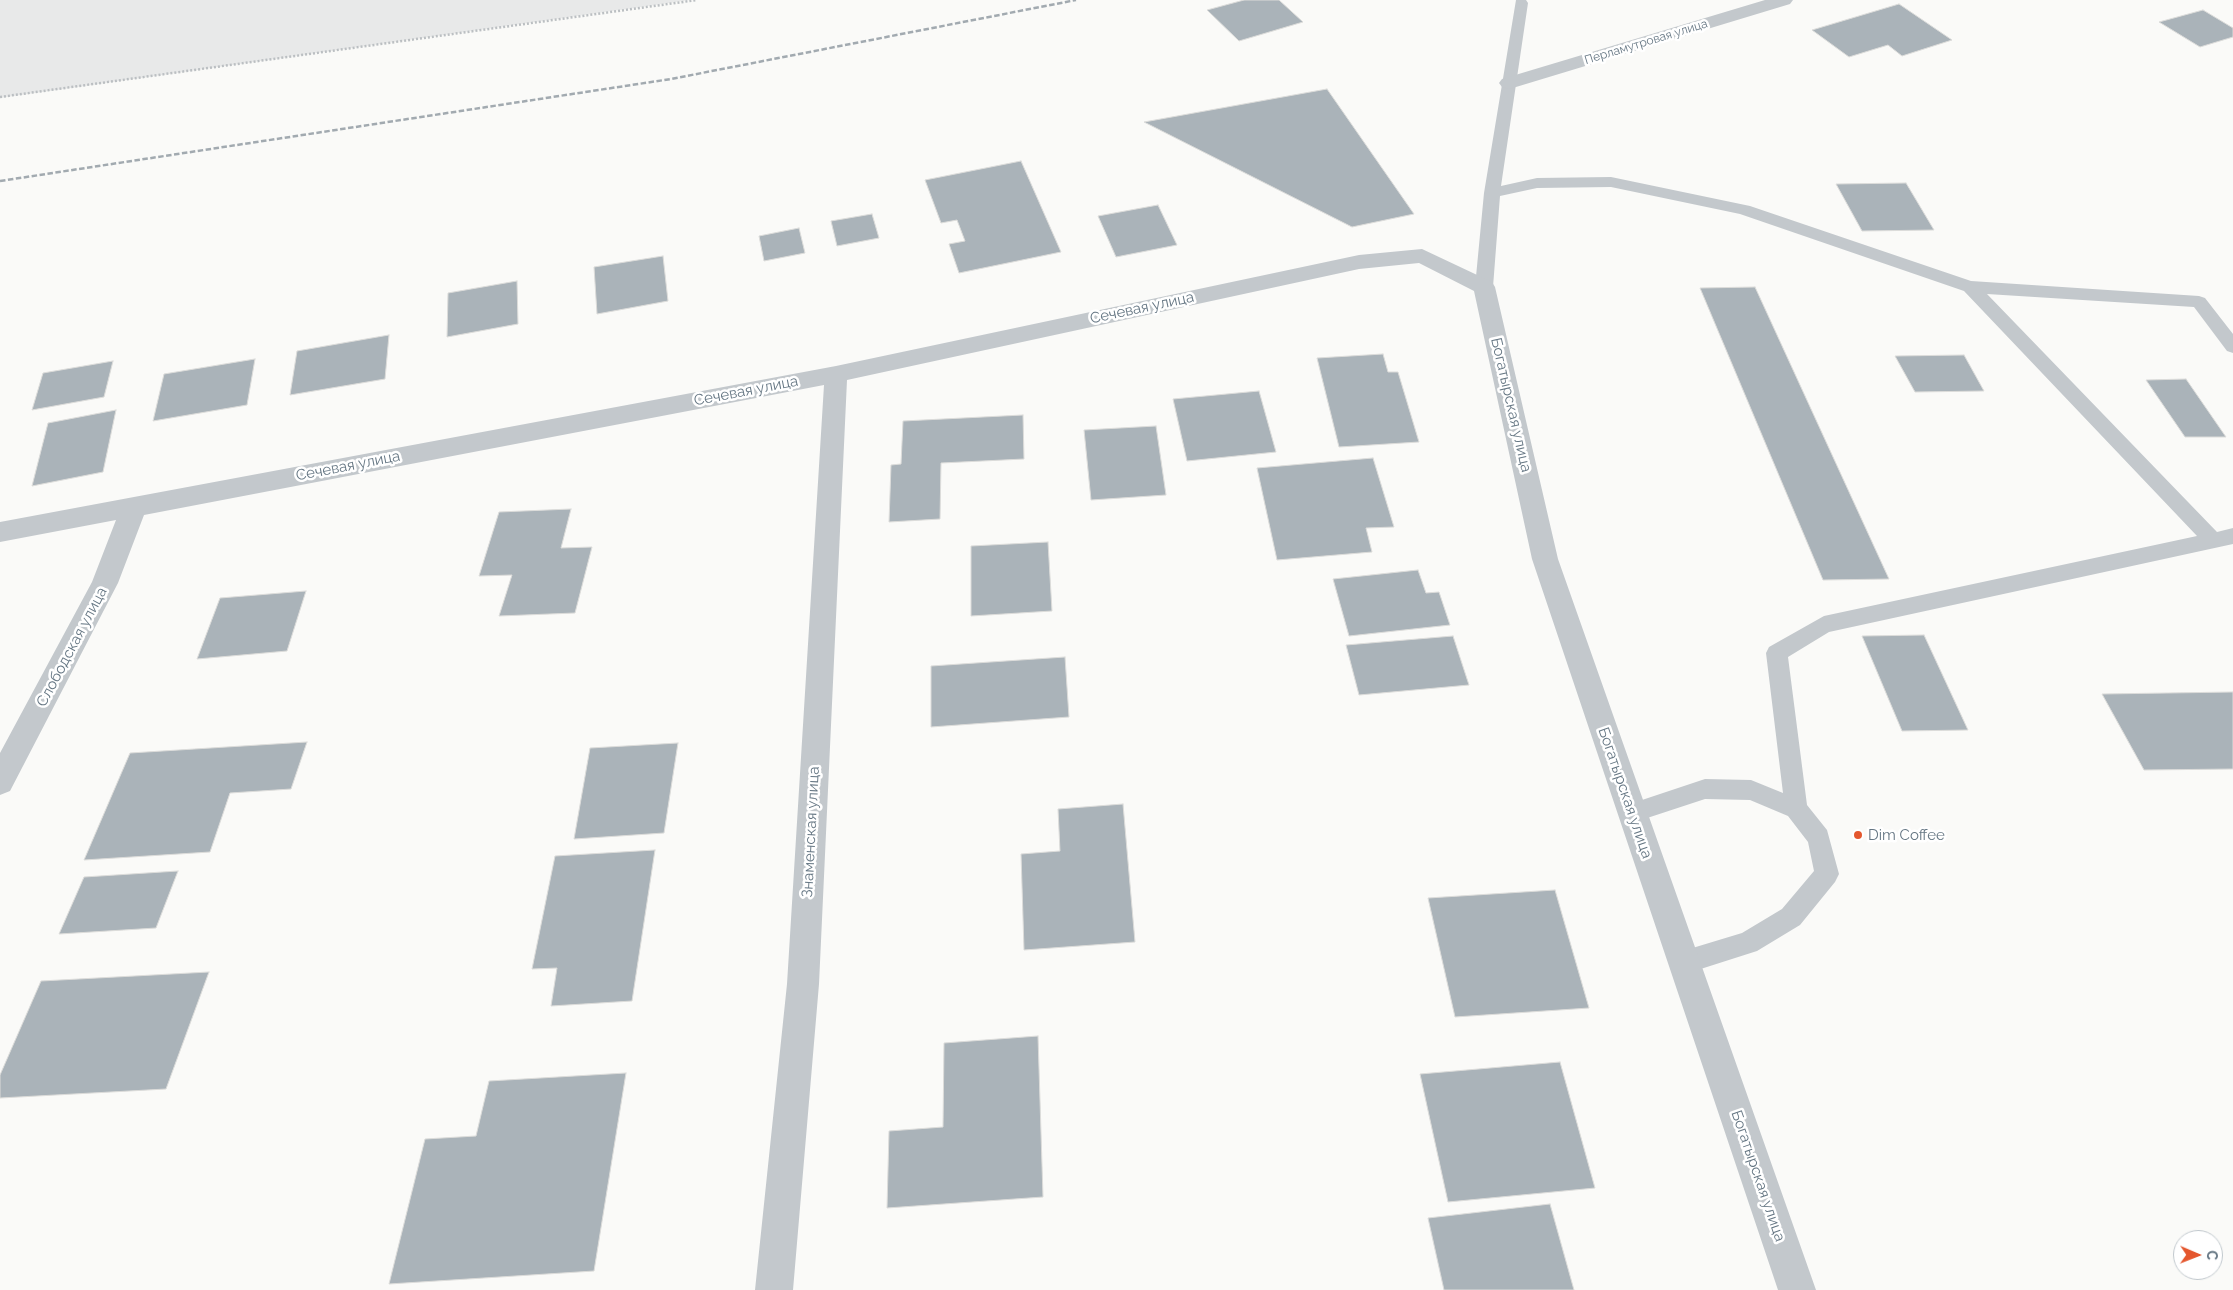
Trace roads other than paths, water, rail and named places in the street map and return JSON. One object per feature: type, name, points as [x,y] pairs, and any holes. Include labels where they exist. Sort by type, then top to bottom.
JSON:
[{"type":"street","name":"Перламутровая улица","points":[[1509,83],[1784,0]]},
{"type":"street","name":"Сечевая улица","points":[[0,532],[836,374],[1359,262],[1422,256],[1484,287]]},
{"type":"street","name":"Богатырская улица","points":[[1484,287],[1545,559],[1797,1290]]},
{"type":"street","name":"Знаменская улица","points":[[774,1290],[803,984],[836,374]]},
{"type":"street","name":"Слободская улица","points":[[0,782],[106,583],[134,506]]},
{"type":"lane","points":[[1484,287],[1492,193],[1521,3]]},
{"type":"lane","points":[[1492,193],[1537,183],[1611,182],[1744,210],[1970,287],[2199,302],[2233,347]]},
{"type":"lane","points":[[1970,287],[2213,540]]},
{"type":"lane","points":[[1685,962],[1756,939],[1791,917],[1827,874],[1819,838],[1796,808],[1777,653],[1824,625],[2233,536]]},
{"type":"lane","points":[[1632,813],[1706,789],[1751,790],[1796,808]]},
{"type":"railway","points":[[0,181],[671,79],[1076,0]]},
{"type":"place","name":"Dim Coffee","points":[[1858,835]]}]
